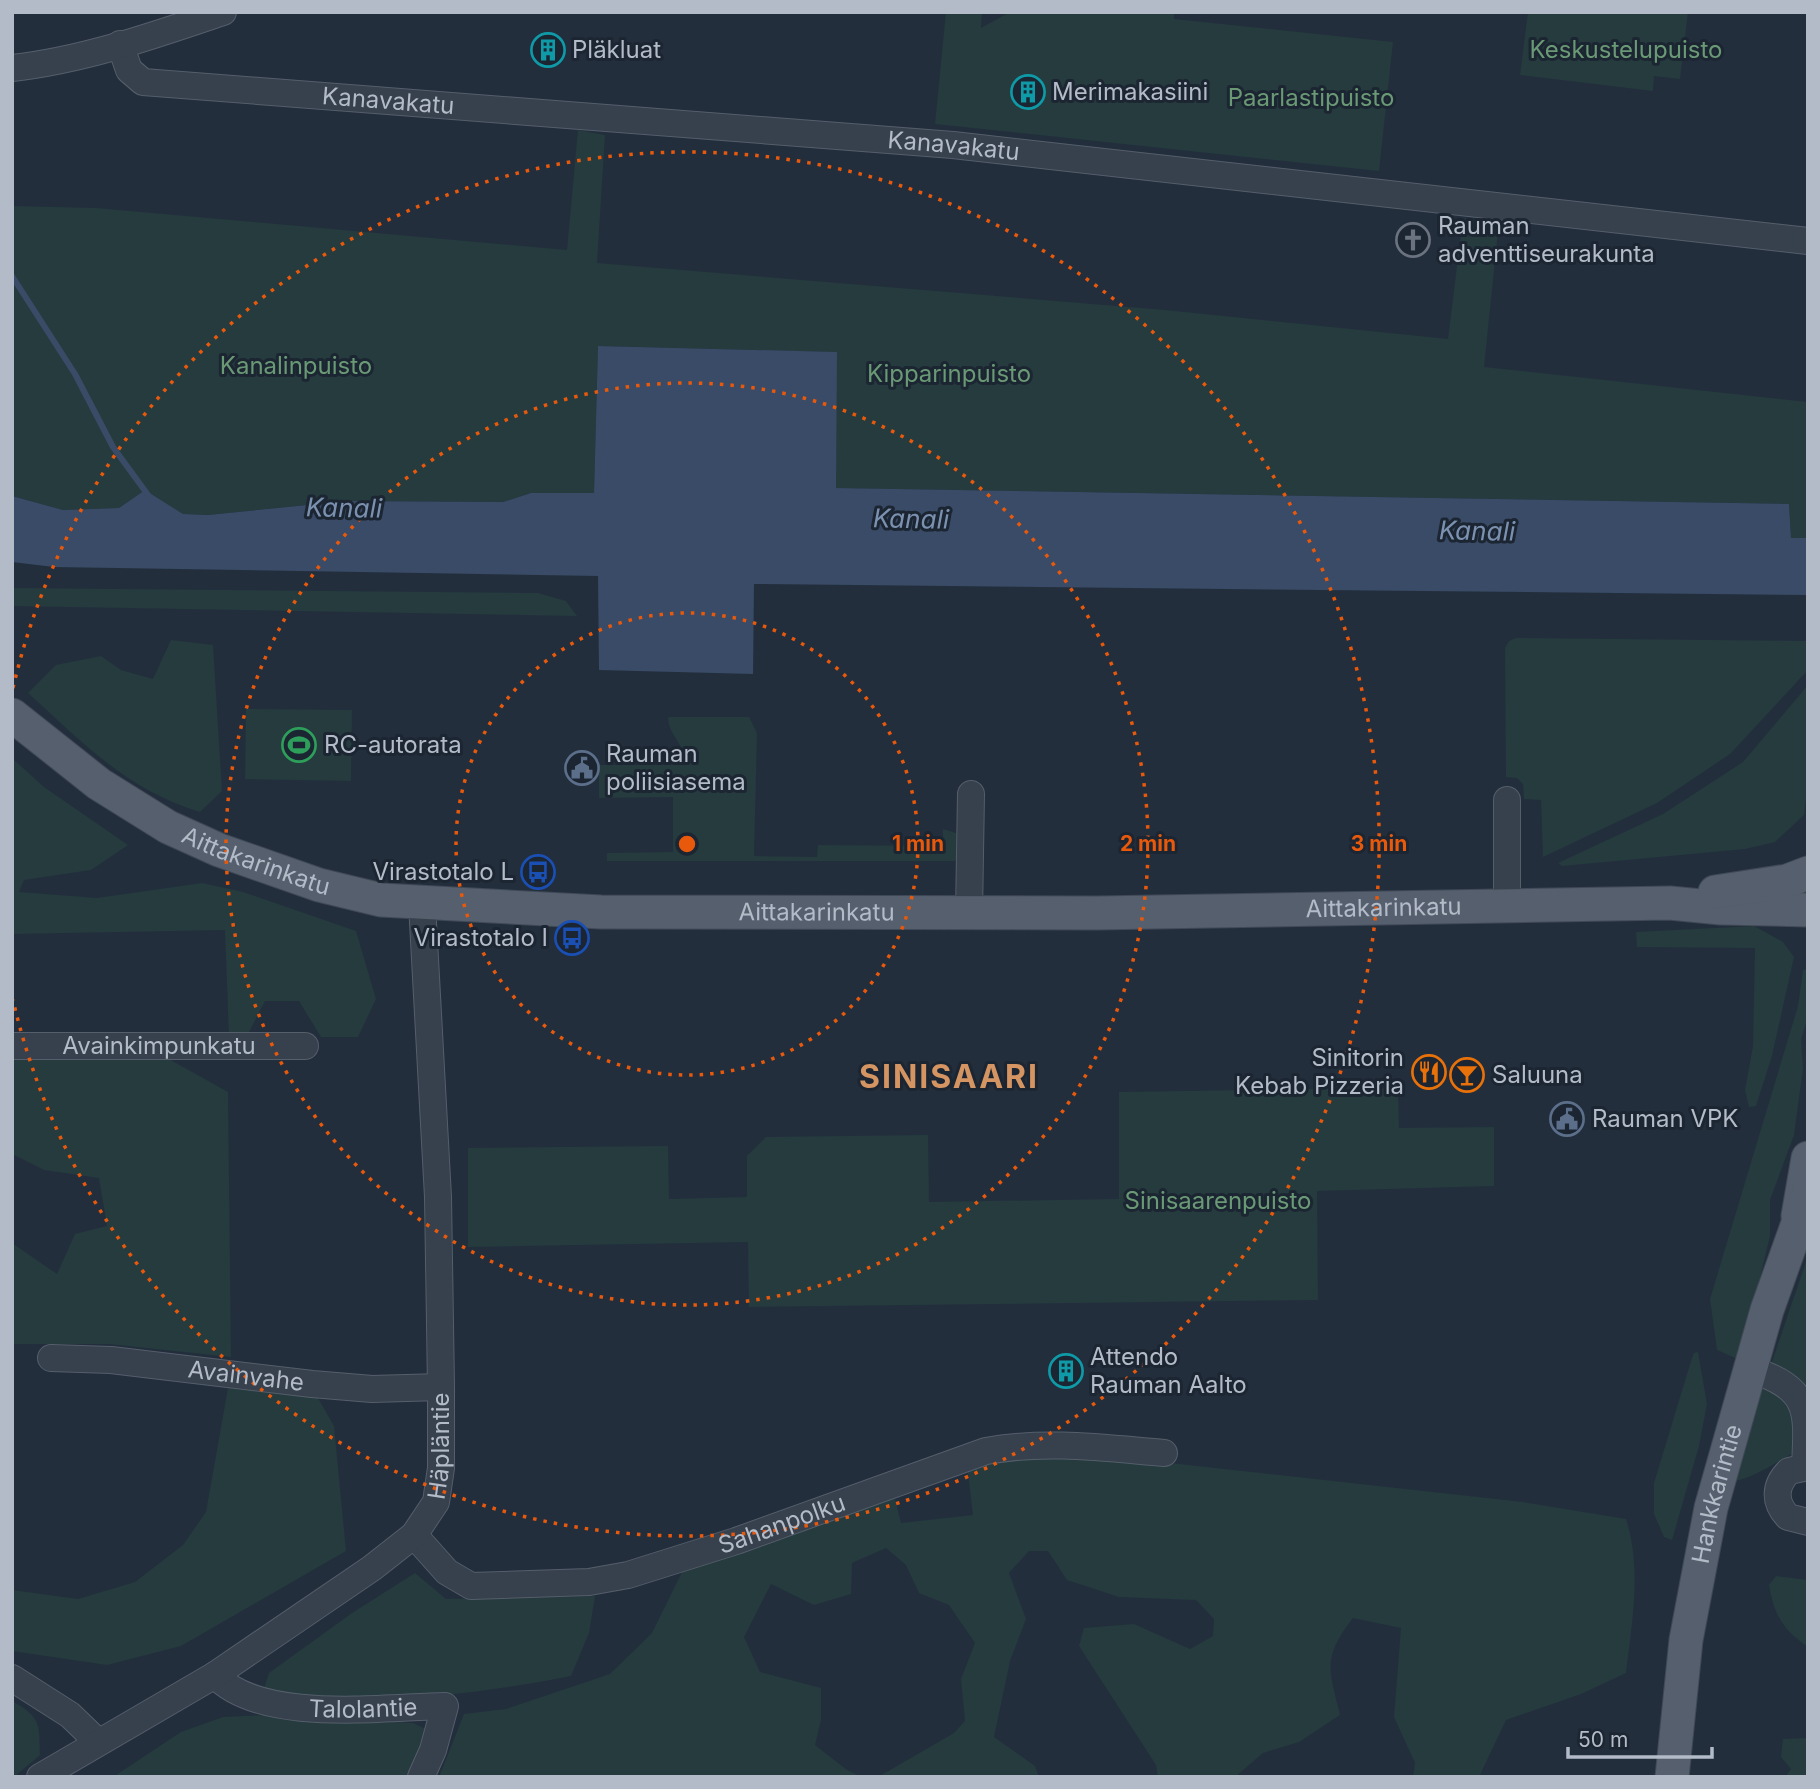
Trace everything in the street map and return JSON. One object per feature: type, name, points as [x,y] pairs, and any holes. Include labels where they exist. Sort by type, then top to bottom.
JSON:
[{"type":"main road","name":"Aittakarinkatu","points":[[12,716],[99,784],[168,827],[206,845],[319,885],[381,900],[601,912],[970,913],[1670,903],[1721,908],[1808,908]]},
{"type":"main road","name":"Aittakarinkatu","points":[[1670,903],[1734,887],[1787,881],[1808,873]]},
{"type":"main road","points":[[1808,890],[1808,908]]},
{"type":"main road","name":"Hankkarintie","points":[[1672,1777],[1695,1583],[1711,1508],[1750,1369],[1803,1207],[1808,1158]]},
{"type":"street","points":[[12,68],[120,44],[223,12]]},
{"type":"street","name":"Kanavakatu","points":[[120,44],[129,70],[143,82],[953,145],[1808,242]]},
{"type":"street","points":[[970,913],[971,794]]},
{"type":"street","points":[[1507,800],[1507,907]]},
{"type":"street","name":"Häpläntie","points":[[40,1777],[97,1741],[215,1675],[372,1568],[414,1535],[436,1502],[441,1468],[442,1387],[437,1169],[422,904]]},
{"type":"street","name":"Avainkimpunkatu","points":[[12,1046],[305,1046]]},
{"type":"street","name":"Avainvahe","points":[[51,1358],[111,1360],[312,1384],[372,1388],[442,1387]]},
{"type":"street","points":[[1750,1369],[1777,1378],[1798,1395],[1807,1420],[1807,1466],[1789,1471],[1778,1485],[1777,1494],[1778,1503],[1788,1517],[1808,1522]]},
{"type":"street","name":"Sahanpolku","points":[[414,1535],[447,1572],[471,1586],[589,1582],[628,1575],[736,1541],[986,1451],[1024,1444],[1059,1444],[1164,1453]]},
{"type":"street","name":"Talolantie","points":[[215,1675],[227,1688],[265,1703],[338,1708],[445,1706],[433,1750],[421,1777]]},
{"type":"street","points":[[12,1678],[70,1715],[97,1741]]},
{"type":"green space","name":"Paarlastipuisto","points":[[946,12],[982,12],[981,28],[1010,12],[1174,12],[1174,19],[1393,42],[1379,171],[935,124]]},
{"type":"green space","name":"Keskustelupuisto","points":[[1528,12],[1688,12],[1680,79],[1654,76],[1653,91],[1520,75]]},
{"type":"green space","name":"Kanalinpuisto","points":[[578,130],[605,135],[597,263],[1165,310],[1448,339],[1463,218],[1499,222],[1484,367],[1808,402],[1808,538],[1791,538],[1789,504],[835,488],[836,352],[598,346],[594,493],[531,493],[503,502],[347,501],[208,515],[183,514],[145,490],[119,508],[63,510],[12,496],[12,206],[96,208],[567,250]]},
{"type":"green space","points":[[12,588],[538,593],[566,601],[577,616],[12,606]]},
{"type":"green space","points":[[1516,638],[1806,641],[1808,670],[1730,754],[1657,803],[1543,857],[1541,800],[1524,799],[1523,784],[1517,778],[1506,777],[1505,648],[1509,641]]},
{"type":"green space","points":[[171,640],[213,645],[222,791],[200,812],[174,803],[128,778],[87,747],[28,693],[56,665],[101,656],[121,670],[153,679]]},
{"type":"green space","points":[[1808,685],[1808,780],[1804,815],[1775,842],[1745,849],[1562,866],[1558,863],[1663,814],[1743,762]]},
{"type":"green space","name":"RC-autorata","points":[[246,709],[352,710],[351,781],[245,779]]},
{"type":"green space","points":[[668,717],[749,717],[757,733],[754,856],[817,857],[818,845],[943,846],[943,829],[959,834],[959,858],[955,861],[607,861],[607,853],[673,852],[673,797],[599,798],[599,765],[685,765],[682,749],[671,730]]},
{"type":"green space","points":[[12,758],[44,787],[128,845],[91,870],[24,880],[19,892],[97,898],[202,883],[243,892],[356,931],[376,999],[358,1037],[321,1037],[299,1001],[265,1001],[247,1036],[229,1036],[225,930],[12,934]]},
{"type":"green space","points":[[1754,926],[1783,942],[1794,957],[1772,1056],[1756,1106],[1749,1107],[1745,1090],[1753,1046],[1755,948],[1637,947],[1636,932]]},
{"type":"green space","points":[[1808,969],[1808,1017],[1801,1039],[1803,1068],[1794,1135],[1770,1200],[1770,1236],[1743,1349],[1735,1358],[1717,1350],[1710,1299],[1798,1006],[1803,970]]},
{"type":"green space","points":[[12,1057],[167,1058],[228,1092],[231,1357],[109,1344],[12,1344],[12,1243],[57,1274],[75,1234],[107,1226],[99,1178],[44,1170],[12,1154]]},
{"type":"green space","name":"Sinisaarenpuisto","points":[[1398,1088],[1399,1128],[1494,1127],[1494,1186],[1317,1191],[1318,1300],[749,1307],[748,1242],[468,1247],[468,1148],[668,1146],[669,1199],[747,1197],[747,1156],[766,1137],[928,1135],[929,1202],[1119,1199],[1119,1092]]},
{"type":"green space","points":[[1808,1256],[1808,1454],[1802,1449],[1760,1472],[1731,1482]]},
{"type":"green space","points":[[1698,1352],[1707,1404],[1699,1446],[1672,1540],[1664,1537],[1654,1514],[1654,1483],[1691,1361],[1694,1353]]},
{"type":"green space","points":[[228,1388],[318,1398],[334,1426],[346,1551],[181,1646],[107,1665],[12,1651],[12,1590],[78,1599],[135,1582],[183,1545],[206,1512]]},
{"type":"green space","points":[[1043,1449],[1523,1502],[1626,1519],[1635,1576],[1626,1673],[1581,1694],[1506,1720],[1479,1777],[1413,1777],[1415,1763],[1394,1717],[1401,1628],[1353,1618],[1332,1654],[1331,1675],[1340,1715],[1299,1742],[1263,1753],[1235,1777],[1158,1777],[1156,1765],[1079,1646],[1084,1628],[1134,1624],[1190,1649],[1213,1636],[1214,1619],[1196,1600],[1119,1597],[1067,1580],[1048,1551],[1029,1551],[1009,1573],[1026,1619],[1010,1661],[994,1737],[1035,1766],[1039,1777],[878,1777],[954,1733],[965,1721],[961,1679],[975,1643],[949,1605],[919,1593],[906,1565],[886,1548],[852,1563],[851,1594],[814,1605],[771,1584],[744,1637],[760,1672],[821,1688],[821,1720],[815,1745],[847,1770],[862,1777],[439,1777],[464,1714],[506,1709],[610,1674],[652,1633],[685,1566],[843,1509],[895,1499],[901,1523],[973,1515],[967,1465]]},
{"type":"green space","points":[[415,1573],[446,1599],[595,1596],[589,1633],[571,1676],[456,1694],[378,1699],[301,1696],[263,1691],[269,1673],[352,1613]]},
{"type":"green space","points":[[1776,1576],[1808,1580],[1808,1647],[1786,1628],[1777,1613],[1769,1585]]},
{"type":"green space","points":[[12,1701],[28,1712],[36,1722],[40,1755],[14,1777]]},
{"type":"green space","points":[[264,1715],[413,1723],[428,1730],[407,1777],[113,1777],[181,1732],[223,1717]]},
{"type":"green space","points":[[1808,1738],[1808,1777],[1785,1777],[1791,1769],[1781,1757],[1783,1739]]},
{"type":"water","name":"Kanali","points":[[598,346],[837,352],[836,488],[1789,504],[1791,538],[1808,538],[1808,595],[754,584],[753,674],[599,670],[598,576],[54,567],[12,562],[12,496],[63,510],[119,508],[145,490],[183,514],[208,515],[347,501],[503,502],[531,493],[594,493]]},
{"type":"waterway","points":[[12,276],[75,374],[113,447],[148,495]]},
{"type":"place","name":"Pläkluat","points":[[548,50]]},
{"type":"place","name":"Merimakasiini","points":[[1028,92]]},
{"type":"place","name":"Rauman adventtiseurakunta","points":[[1413,240]]},
{"type":"place","name":"RC-autorata","points":[[299,745]]},
{"type":"place","name":"Rauman poliisiasema","points":[[582,768]]},
{"type":"place","name":"Virastotalo L","points":[[538,872]]},
{"type":"place","name":"Virastotalo I","points":[[572,938]]},
{"type":"place","name":"Sinitorin Kebab Pizzeria","points":[[1429,1072]]},
{"type":"place","name":"Saluuna","points":[[1467,1075]]},
{"type":"place","name":"Rauman VPK","points":[[1567,1119]]},
{"type":"place","name":"Attendo Rauman Aalto","points":[[1066,1371]]},
{"type":"district","name":"SINISAARI","points":[[949,1077]]},
{"type":"park label","name":"Kipparinpuisto","points":[[949,374]]}]
